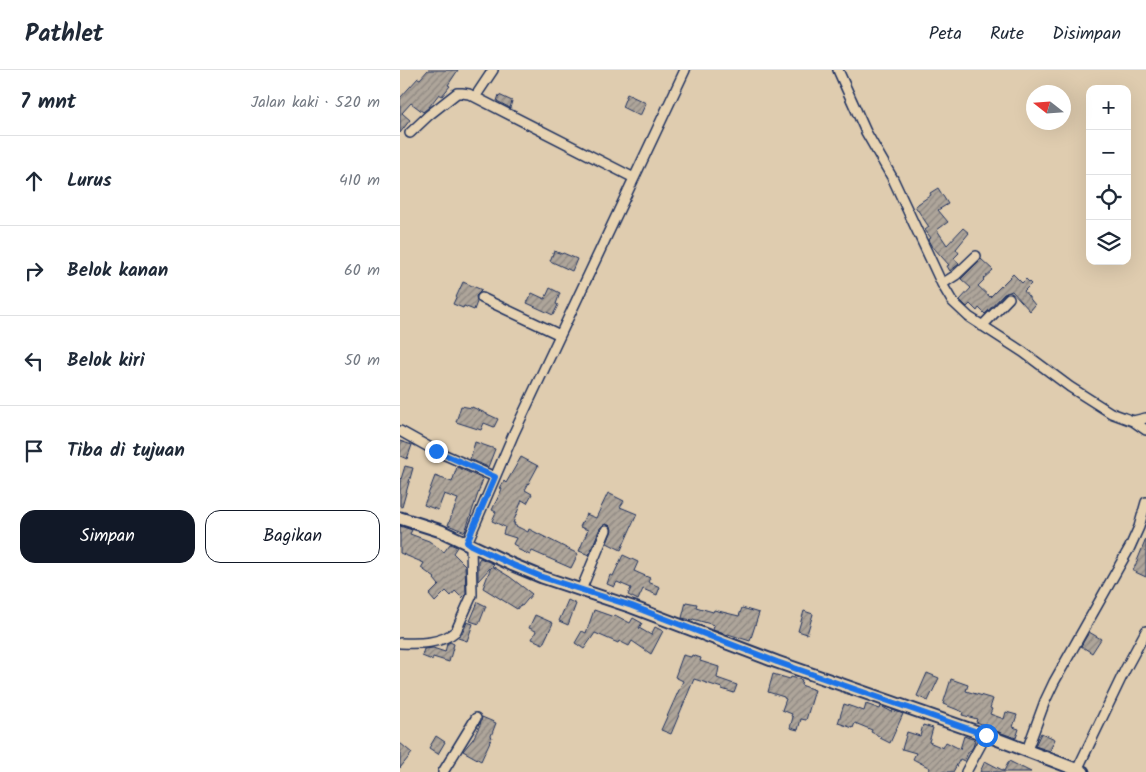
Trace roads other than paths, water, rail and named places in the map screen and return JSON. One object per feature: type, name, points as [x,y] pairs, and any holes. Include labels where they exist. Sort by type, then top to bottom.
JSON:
[{"type":"street","points":[[475,97],[493,70]]},
{"type":"street","points":[[400,643],[416,644],[436,641],[451,636],[456,631],[472,595],[469,544],[495,477],[685,70]]},
{"type":"street","points":[[838,70],[866,132],[893,179],[942,284],[958,307],[969,317],[1070,387],[1111,413],[1133,421],[1146,430]]},
{"type":"street","points":[[410,133],[429,115],[457,93],[462,92],[634,178]]},
{"type":"street","points":[[942,284],[956,275],[976,256]]},
{"type":"street","points":[[482,298],[560,335]]},
{"type":"street","points":[[982,326],[1009,298]]},
{"type":"street","points":[[1133,421],[1146,418]]},
{"type":"street","points":[[400,431],[436,451],[495,477]]},
{"type":"street","points":[[1027,750],[1045,700],[1130,546],[1139,528],[1146,502]]},
{"type":"street","points":[[400,518],[441,531],[528,572],[632,606],[777,662],[986,735],[1080,771],[1125,670],[1146,631]]},
{"type":"street","points":[[581,590],[606,530]]},
{"type":"street","points":[[443,772],[476,718]]},
{"type":"street","points":[[966,772],[986,735]]}]
